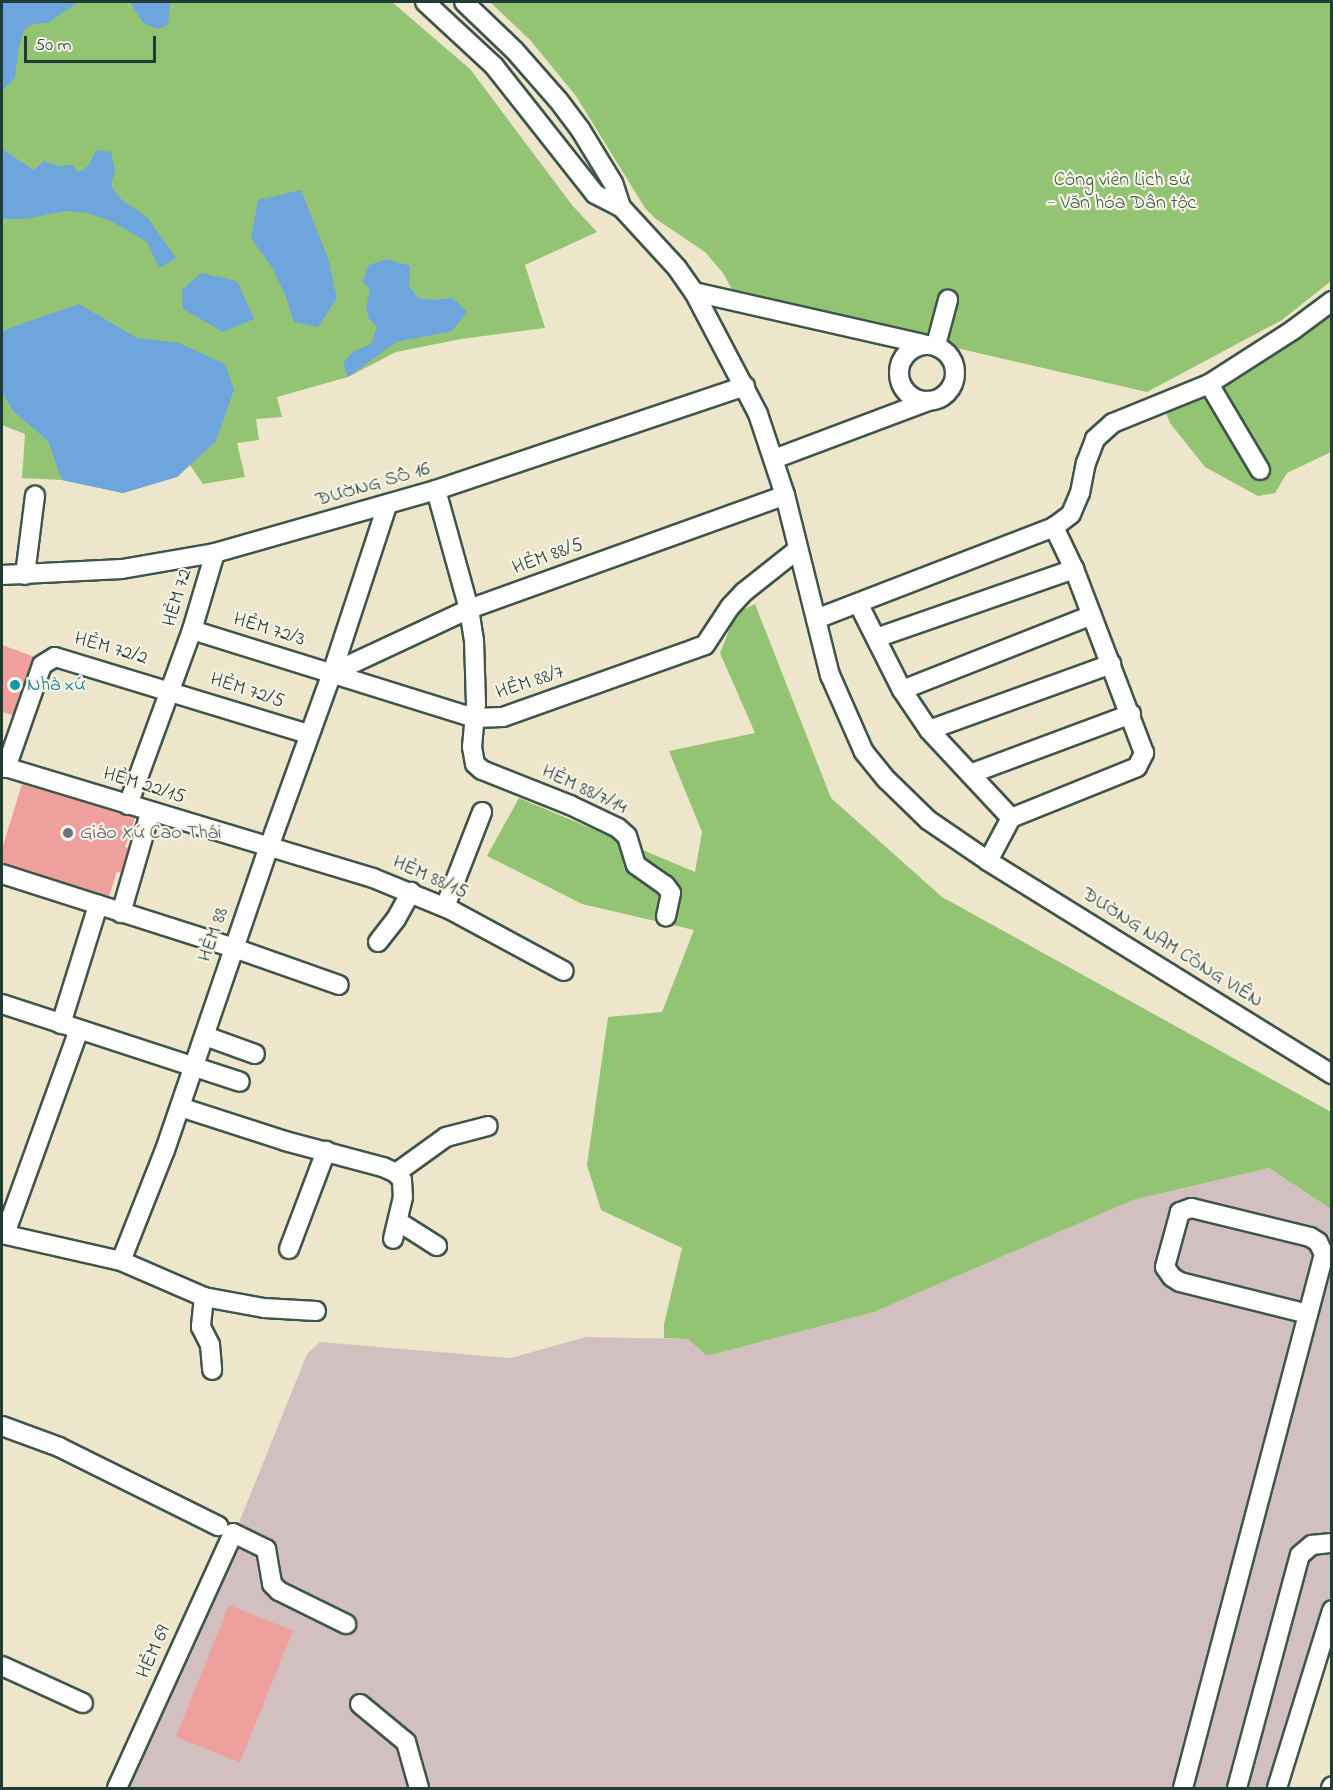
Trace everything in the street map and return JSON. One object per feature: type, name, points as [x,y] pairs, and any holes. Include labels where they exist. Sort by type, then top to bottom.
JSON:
[{"type":"street","points":[[425,2],[494,66],[595,194],[621,207]]},
{"type":"street","points":[[464,2],[514,50],[569,115],[613,183],[621,207]]},
{"type":"street","name":"ĐƯỜNG NAM CÔNG VIÊN","points":[[621,207],[677,268],[694,292],[745,386],[774,459],[830,675],[864,752],[887,780],[928,820],[988,861],[1332,1074]]},
{"type":"street","points":[[694,292],[929,345],[950,356],[956,372],[954,381],[944,395],[774,459]]},
{"type":"street","points":[[929,345],[948,300]]},
{"type":"street","points":[[816,619],[1054,527],[1071,514],[1077,503],[1086,463],[1095,439],[1113,423],[1209,384],[1293,330],[1332,301]]},
{"type":"street","points":[[928,401],[910,396],[899,380],[900,362],[913,348],[929,345]]},
{"type":"street","points":[[1209,384],[1260,470]]},
{"type":"street","name":"ĐƯỜNG SỐ 16","points":[[2,575],[122,569],[215,553],[387,506],[745,386]]},
{"type":"street","points":[[436,490],[470,609],[475,651],[474,718]]},
{"type":"street","points":[[25,575],[35,495]]},
{"type":"street","name":"HẺM 88/5","points":[[332,673],[470,609],[784,495]]},
{"type":"street","name":"HẺM 88","points":[[121,1261],[180,1107],[268,846],[332,673],[387,506]]},
{"type":"street","points":[[988,861],[1011,818],[1137,767],[1144,753],[1074,569],[1054,527]]},
{"type":"street","name":"HẺM 88/7","points":[[332,673],[474,718],[503,717],[705,645],[730,607],[744,592],[797,550]]},
{"type":"street","name":"HẺM 72","points":[[128,806],[192,630],[215,553]]},
{"type":"street","points":[[876,638],[1074,569]]},
{"type":"street","points":[[858,603],[902,690],[929,730],[1011,818]]},
{"type":"street","points":[[902,690],[1092,615]]},
{"type":"street","name":"HẺM 72/3","points":[[192,630],[332,673]]},
{"type":"street","name":"HẺM 72/2","points":[[4,767],[42,665],[47,660],[64,658],[171,690]]},
{"type":"street","points":[[929,730],[1111,664]]},
{"type":"street","name":"HẺM 72/5","points":[[171,690],[309,735]]},
{"type":"street","points":[[970,774],[1131,714]]},
{"type":"street","name":"HẺM 88/7/14","points":[[474,718],[473,757],[482,770],[618,828],[627,836],[636,865],[665,885],[671,893],[666,916]]},
{"type":"street","name":"HẺM 22/15","points":[[4,767],[150,813],[268,846]]},
{"type":"street","points":[[445,907],[482,812]]},
{"type":"street","points":[[121,913],[150,813]]},
{"type":"street","name":"HẺM 88/15","points":[[268,846],[411,892],[445,907],[564,971]]},
{"type":"street","points":[[2,874],[234,948],[339,985]]},
{"type":"street","points":[[378,942],[396,919],[411,892]]},
{"type":"street","points":[[62,1024],[98,905]]},
{"type":"street","points":[[2,1004],[240,1082]]},
{"type":"street","points":[[79,1030],[3,1234],[121,1261],[204,1297],[264,1308],[316,1311]]},
{"type":"street","points":[[205,1035],[255,1054]]},
{"type":"street","points":[[180,1107],[383,1167],[396,1173],[403,1186],[396,1230],[437,1246]]},
{"type":"street","points":[[396,1173],[446,1137],[488,1126]]},
{"type":"street","points":[[289,1249],[326,1151]]},
{"type":"street","points":[[1183,1788],[1324,1254],[1317,1242],[1310,1237],[1191,1208],[1180,1212],[1164,1267],[1172,1277],[1180,1282],[1308,1314]]},
{"type":"street","points":[[204,1297],[201,1328],[210,1345],[212,1370]]},
{"type":"street","points":[[2,1426],[59,1447],[229,1532],[266,1548],[272,1584],[279,1591],[346,1624]]},
{"type":"street","name":"HẺM 69","points":[[117,1788],[229,1532]]},
{"type":"street","points":[[1237,1788],[1300,1555],[1312,1545],[1332,1543]]},
{"type":"street","points":[[1277,1788],[1332,1610]]},
{"type":"street","points":[[2,1666],[83,1703]]},
{"type":"street","points":[[360,1704],[406,1743],[419,1788]]},
{"type":"shaded area","points":[[1269,1168],[1331,1209],[1331,1630],[1283,1788],[112,1788],[234,1535],[307,1354],[320,1342],[511,1358],[586,1337],[688,1339],[707,1356],[874,1312],[1133,1200]]},
{"type":"green space","points":[[2,2],[392,2],[470,69],[572,205],[597,232],[525,265],[545,328],[461,339],[396,352],[348,377],[277,397],[282,417],[256,419],[259,440],[237,443],[245,477],[203,484],[190,465],[177,477],[123,493],[62,480],[22,478],[25,434],[2,425]]},
{"type":"green space","name":"Công viên Lịch sử - Văn hóa Dân tộc","points":[[490,2],[1331,2],[1331,281],[1282,320],[1147,392],[736,297],[723,273],[705,252],[656,219],[645,208],[576,96],[530,40]]},
{"type":"green space","points":[[1331,308],[1331,452],[1287,473],[1275,493],[1258,496],[1205,467],[1170,423],[1163,405]]},
{"type":"green space","points":[[755,604],[831,798],[942,897],[1331,1112],[1331,1209],[1269,1168],[1133,1200],[874,1312],[707,1356],[688,1339],[664,1338],[664,1324],[682,1248],[601,1210],[587,1165],[608,1017],[662,1012],[694,930],[582,904],[487,856],[519,798],[695,872],[702,832],[669,751],[755,733],[720,653],[736,613]]},
{"type":"water","points":[[2,2],[78,2],[48,23],[33,24],[24,30],[19,46],[15,78],[2,91]]},
{"type":"water","points":[[130,2],[170,2],[168,25],[157,29],[143,23]]},
{"type":"water","points":[[2,145],[5,151],[34,170],[44,161],[58,166],[72,165],[79,172],[88,166],[96,150],[111,152],[115,170],[111,186],[122,200],[147,217],[176,258],[159,268],[147,242],[111,221],[87,213],[66,211],[25,219],[2,219]]},
{"type":"water","points":[[301,190],[328,258],[337,298],[318,327],[294,322],[273,269],[251,238],[258,200]]},
{"type":"water","points":[[387,259],[410,266],[409,286],[418,298],[433,300],[453,298],[467,312],[452,331],[396,342],[348,377],[343,364],[352,352],[371,344],[377,327],[369,319],[366,308],[370,289],[362,282],[369,265]]},
{"type":"water","points":[[201,273],[237,281],[254,319],[223,332],[183,309],[182,290]]},
{"type":"water","points":[[79,304],[137,338],[179,343],[225,364],[234,390],[216,441],[177,477],[123,493],[62,480],[48,441],[13,411],[2,392],[2,331]]},
{"type":"building","name":"Nhà xứ","points":[[2,645],[35,657],[13,715],[2,712]]},
{"type":"building","name":"Giáo Xứ Cao Thái","points":[[22,784],[135,818],[125,847],[128,848],[121,873],[117,872],[109,896],[2,863],[2,849]]},
{"type":"building","points":[[229,1605],[293,1631],[240,1763],[176,1737]]},
{"type":"place","name":"Nhà xứ","points":[[15,685]]},
{"type":"place","name":"Giáo Xứ Cao Thái","points":[[68,833]]}]
